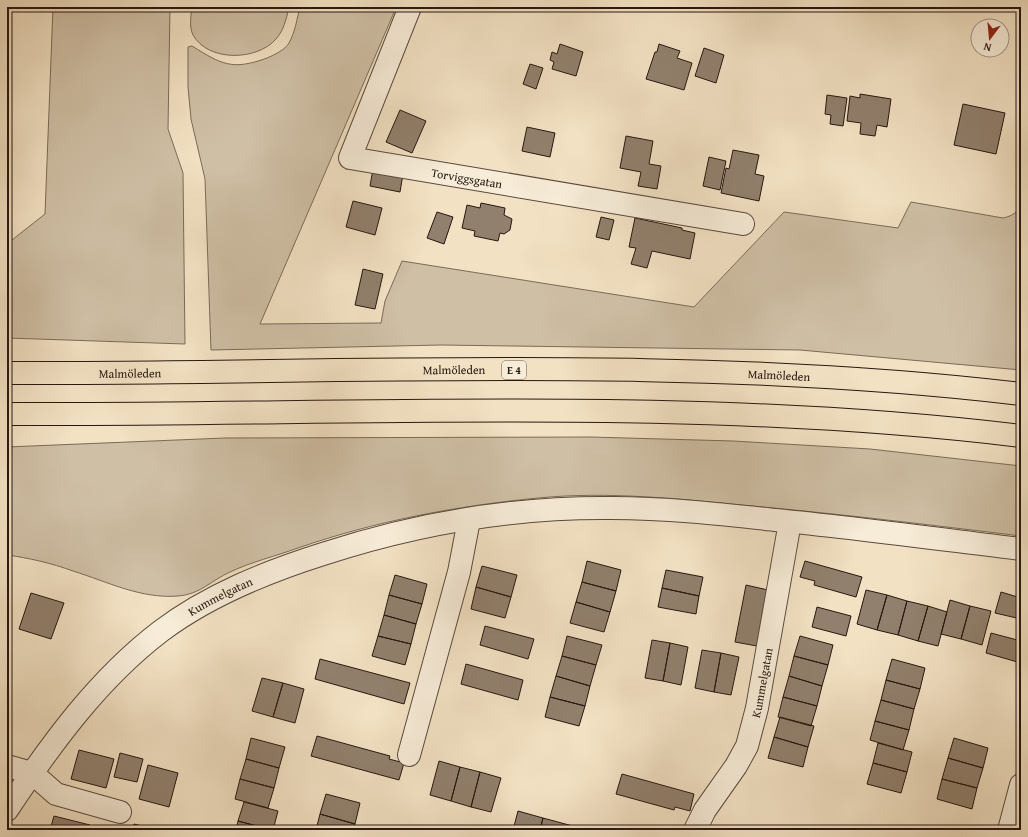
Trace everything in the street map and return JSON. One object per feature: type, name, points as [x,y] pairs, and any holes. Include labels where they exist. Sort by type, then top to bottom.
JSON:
[{"type":"highway","name":"Malmöleden","points":[[7,373],[575,370],[788,375],[882,380],[1021,394]]},
{"type":"highway","points":[[7,414],[580,411],[783,417],[947,428],[1021,436]]},
{"type":"street","name":"Torviggsgatan","points":[[410,7],[350,158],[744,224]]},
{"type":"street","name":"Kummelgatan","points":[[7,810],[58,737],[108,677],[161,631],[189,612],[258,577],[348,546],[392,534],[469,520],[546,511],[609,508],[672,509],[1021,549]]},
{"type":"street","points":[[410,755],[459,572],[469,520]]},
{"type":"street","name":"Kummelgatan","points":[[695,830],[705,810],[729,776],[747,746],[757,708],[790,522]]},
{"type":"street","points":[[7,766],[32,773],[56,794],[120,812]]},
{"type":"street","points":[[1009,830],[1021,785]]},
{"type":"shaded area","points":[[53,7],[170,7],[168,129],[183,173],[185,344],[7,338],[7,240],[12,240],[45,214]]},
{"type":"shaded area","points":[[192,7],[289,8],[281,32],[268,46],[245,55],[233,55],[221,54],[200,44],[193,35],[191,29]]},
{"type":"shaded area","points":[[300,7],[394,7],[395,10],[260,324],[381,323],[385,301],[402,261],[694,307],[784,212],[898,228],[911,202],[1003,218],[1014,214],[1021,205],[1021,370],[800,350],[441,345],[211,350],[205,179],[191,119],[188,87],[188,47],[192,46],[227,64],[245,64],[267,58],[282,50],[289,43]]},
{"type":"shaded area","points":[[591,437],[733,441],[870,449],[1021,466],[1021,536],[852,516],[698,501],[591,495],[507,501],[447,510],[387,522],[327,538],[238,568],[223,575],[199,590],[186,595],[178,596],[151,595],[125,589],[86,575],[32,559],[7,555],[7,447],[225,438]]},
{"type":"building","points":[[560,44],[583,52],[576,76],[552,69],[554,62],[550,60],[552,52],[557,54]]},
{"type":"building","points":[[659,44],[680,51],[677,58],[692,63],[684,90],[646,79]]},
{"type":"building","points":[[704,48],[724,55],[716,83],[695,76]]},
{"type":"building","points":[[530,64],[543,68],[536,89],[523,84]]},
{"type":"building","points":[[860,94],[891,99],[887,127],[877,125],[875,136],[860,134],[861,123],[847,121],[850,96],[860,98]]},
{"type":"building","points":[[827,95],[847,98],[843,126],[830,124],[831,115],[825,114]]},
{"type":"building","points":[[963,104],[1005,113],[996,154],[954,145]]},
{"type":"building","points":[[400,110],[426,121],[412,153],[386,142]]},
{"type":"building","points":[[527,127],[555,133],[550,157],[522,151]]},
{"type":"building","points":[[626,136],[653,141],[649,164],[661,166],[657,189],[638,186],[641,172],[620,168]]},
{"type":"building","points":[[733,150],[759,155],[755,174],[764,176],[759,201],[721,193],[726,168],[729,169]]},
{"type":"building","points":[[709,157],[726,161],[720,190],[703,186]]},
{"type":"building","points":[[373,169],[403,174],[400,192],[370,186]]},
{"type":"building","points":[[353,201],[382,208],[375,235],[346,227]]},
{"type":"building","points":[[481,203],[505,208],[504,215],[512,219],[510,230],[504,234],[500,233],[498,241],[474,236],[475,231],[462,228],[467,205],[480,208]]},
{"type":"building","points":[[437,212],[453,217],[444,244],[427,238]]},
{"type":"building","points":[[601,217],[614,220],[609,240],[596,237]]},
{"type":"building","points":[[635,218],[682,228],[682,230],[695,233],[690,259],[652,251],[647,268],[631,264],[636,248],[629,247]]},
{"type":"building","points":[[363,269],[383,274],[375,309],[355,305]]},
{"type":"building","points":[[587,561],[621,570],[616,591],[582,582]]},
{"type":"building","points":[[805,561],[862,577],[856,597],[814,585],[815,581],[800,577]]},
{"type":"building","points":[[482,566],[517,575],[511,597],[476,587]]},
{"type":"building","points":[[666,570],[703,577],[699,596],[662,588]]},
{"type":"building","points":[[395,575],[427,584],[422,604],[389,595]]},
{"type":"building","points":[[582,582],[616,591],[610,612],[576,602]]},
{"type":"building","points":[[746,585],[768,590],[757,646],[735,642]]},
{"type":"building","points":[[476,587],[511,597],[505,618],[471,609]]},
{"type":"building","points":[[662,588],[699,596],[696,614],[658,607]]},
{"type":"building","points":[[866,590],[887,595],[877,630],[857,624]]},
{"type":"building","points":[[1001,592],[1021,598],[1021,619],[995,613]]},
{"type":"building","points":[[31,593],[64,603],[51,639],[19,629]]},
{"type":"building","points":[[389,595],[422,604],[416,624],[384,615]]},
{"type":"building","points":[[887,595],[907,601],[898,635],[877,630]]},
{"type":"building","points":[[950,600],[970,606],[961,639],[941,634]]},
{"type":"building","points":[[907,601],[928,606],[918,641],[898,635]]},
{"type":"building","points":[[576,602],[610,612],[604,632],[570,623]]},
{"type":"building","points":[[928,606],[947,612],[938,646],[918,641]]},
{"type":"building","points":[[970,606],[991,611],[982,645],[961,639]]},
{"type":"building","points":[[817,607],[851,616],[846,636],[812,627]]},
{"type":"building","points":[[384,615],[416,624],[411,644],[378,636]]},
{"type":"building","points":[[485,626],[534,639],[528,659],[480,645]]},
{"type":"building","points":[[991,633],[1021,641],[1021,663],[986,653]]},
{"type":"building","points":[[378,636],[411,644],[405,665],[372,656]]},
{"type":"building","points":[[567,636],[602,645],[596,665],[562,656]]},
{"type":"building","points":[[800,636],[833,645],[828,665],[794,656]]},
{"type":"building","points":[[652,640],[670,643],[663,681],[645,678]]},
{"type":"building","points":[[670,643],[688,647],[681,685],[663,681]]},
{"type":"building","points":[[702,650],[721,653],[714,692],[695,688]]},
{"type":"building","points":[[721,653],[739,657],[731,695],[714,692]]},
{"type":"building","points":[[562,656],[596,665],[590,686],[556,676]]},
{"type":"building","points":[[794,656],[828,665],[822,686],[789,676]]},
{"type":"building","points":[[320,659],[410,683],[404,704],[315,679]]},
{"type":"building","points":[[892,659],[925,668],[920,689],[886,680]]},
{"type":"building","points":[[466,664],[523,680],[518,700],[461,684]]},
{"type":"building","points":[[556,676],[590,686],[585,706],[550,697]]},
{"type":"building","points":[[789,676],[822,686],[817,706],[783,697]]},
{"type":"building","points":[[262,678],[283,683],[273,717],[252,711]]},
{"type":"building","points":[[886,680],[920,689],[914,709],[881,700]]},
{"type":"building","points":[[283,683],[304,689],[295,723],[273,717]]},
{"type":"building","points":[[550,697],[585,706],[579,726],[545,717]]},
{"type":"building","points":[[783,697],[817,706],[811,726],[778,717]]},
{"type":"building","points":[[881,700],[914,709],[909,730],[875,721]]},
{"type":"building","points":[[780,717],[814,726],[808,747],[774,737]]},
{"type":"building","points":[[875,721],[909,730],[903,750],[870,740]]},
{"type":"building","points":[[317,736],[390,756],[389,759],[404,763],[399,780],[311,756]]},
{"type":"building","points":[[774,737],[808,747],[803,767],[768,758]]},
{"type":"building","points":[[251,738],[285,747],[279,768],[246,759]]},
{"type":"building","points":[[954,738],[988,748],[983,768],[948,758]]},
{"type":"building","points":[[878,743],[912,752],[907,772],[873,763]]},
{"type":"building","points":[[79,750],[114,759],[106,788],[71,779]]},
{"type":"building","points":[[120,753],[143,759],[137,782],[114,777]]},
{"type":"building","points":[[948,758],[983,768],[977,788],[942,779]]},
{"type":"building","points":[[246,759],[279,768],[274,788],[240,779]]},
{"type":"building","points":[[439,761],[460,767],[451,801],[430,795]]},
{"type":"building","points":[[873,763],[907,772],[901,793],[867,784]]},
{"type":"building","points":[[148,765],[178,773],[169,807],[139,799]]},
{"type":"building","points":[[460,767],[480,772],[471,807],[451,801]]},
{"type":"building","points":[[480,772],[501,778],[491,812],[471,807]]},
{"type":"building","points":[[622,774],[694,794],[690,811],[675,807],[674,810],[616,794]]},
{"type":"building","points":[[240,779],[274,788],[268,808],[235,799]]},
{"type":"building","points":[[942,779],[977,788],[972,809],[937,799]]},
{"type":"building","points":[[326,794],[360,803],[355,824],[320,814]]},
{"type":"building","points":[[244,802],[278,811],[273,830],[238,821]]},
{"type":"building","points":[[518,811],[543,818],[540,830],[513,830]]},
{"type":"building","points":[[320,814],[355,824],[353,830],[316,830]]},
{"type":"building","points":[[54,816],[90,825],[88,830],[50,830]]},
{"type":"building","points":[[543,818],[569,825],[567,830],[540,830]]},
{"type":"building","points":[[238,821],[271,830],[236,830]]},
{"type":"building","points":[[134,824],[157,830],[133,830]]},
{"type":"building","points":[[569,825],[588,830],[567,830]]}]
